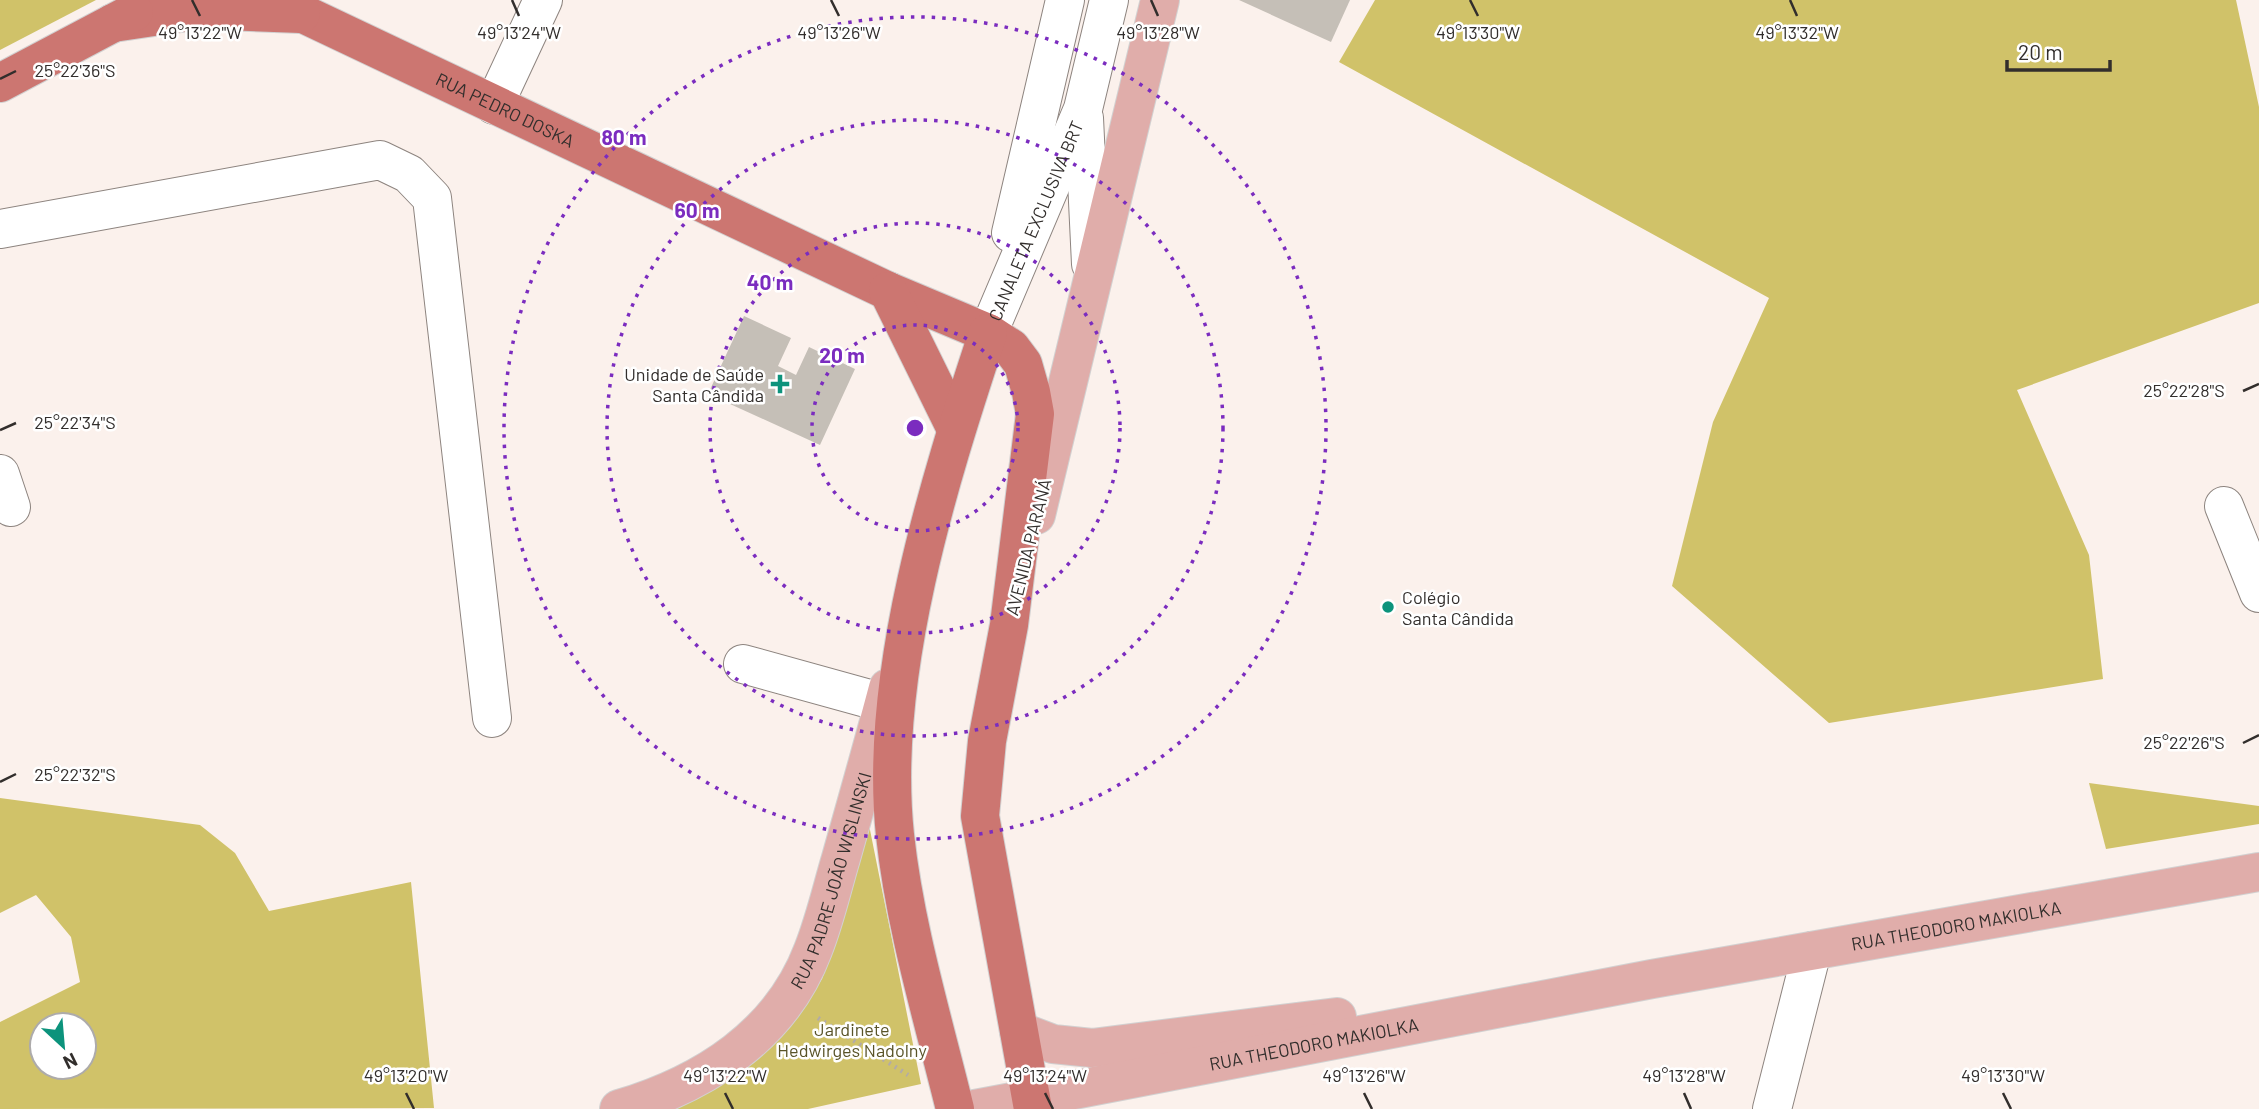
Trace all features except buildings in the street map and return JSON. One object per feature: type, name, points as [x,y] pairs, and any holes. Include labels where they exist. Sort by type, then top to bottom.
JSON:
[{"type":"highway","points":[[0,83],[155,0]]},
{"type":"highway","points":[[113,23],[201,10],[291,5]]},
{"type":"highway","name":"RUA PEDRO DOSKA","points":[[291,5],[494,105],[888,291],[988,333],[1011,348],[1027,374]]},
{"type":"highway","points":[[888,291],[961,414]]},
{"type":"highway","points":[[955,1109],[904,898],[895,833],[895,715],[913,602],[961,414],[988,333]]},
{"type":"highway","points":[[961,414],[979,374],[997,361],[1008,359],[1018,364],[1027,374],[1035,414],[1010,625]]},
{"type":"highway","name":"AVENIDA PARANÁ","points":[[1010,625],[987,741],[980,816],[1032,1105]]},
{"type":"main road","name":"AVENIDA PARANÁ","points":[[1010,625],[1160,0]]},
{"type":"main road","name":"RUA PADRE JOÃO WISLINSKI","points":[[619,1109],[658,1097],[724,1063],[772,1020],[802,975],[822,923],[913,602]]},
{"type":"main road","name":"RUA THEODORO MAKIOLKA","points":[[975,1109],[1032,1105],[1652,979],[2259,872]]},
{"type":"main road","name":"RUA THEODORO MAKIOLKA","points":[[1019,1031],[1053,1044],[1092,1048],[1652,979]]},
{"type":"street","points":[[494,105],[542,0]]},
{"type":"street","points":[[988,333],[1065,0]]},
{"type":"street","name":"CANALETA EXCLUSIVA BRT","points":[[988,333],[1083,109],[1109,0]]},
{"type":"street","name":"CANALETA EXCLUSIVA BRT","points":[[1083,109],[1092,283]]},
{"type":"street","points":[[0,229],[380,160],[409,174],[432,198],[492,718]]},
{"type":"street","points":[[2224,506],[2259,593]]},
{"type":"street","points":[[743,664],[884,703]]},
{"type":"street","points":[[1772,1109],[1812,951]]},
{"type":"path","points":[[788,998],[910,1077]]},
{"type":"green space","points":[[0,0],[96,0],[0,50]]},
{"type":"green space","points":[[1375,0],[2236,0],[2259,107],[2259,303],[2017,390],[2089,555],[2103,679],[1829,723],[1672,586],[1713,422],[1769,298],[1339,62]]},
{"type":"green space","points":[[2089,783],[2259,806],[2259,824],[2106,849]]},
{"type":"green space","points":[[0,798],[200,825],[235,853],[269,911],[411,882],[434,1108],[0,1109],[0,1022],[80,982],[71,937],[36,895],[0,913]]},
{"type":"green space","name":"Jardinete Hedwirges Nadolny","points":[[867,815],[921,1084],[808,1109],[648,1109],[762,1054],[790,1027],[822,979],[835,940]]},
{"type":"place","name":"Unidade de Saúde Santa Cândida","points":[[780,384]]},
{"type":"place","name":"Colégio Santa Cândida","points":[[1388,607]]}]
